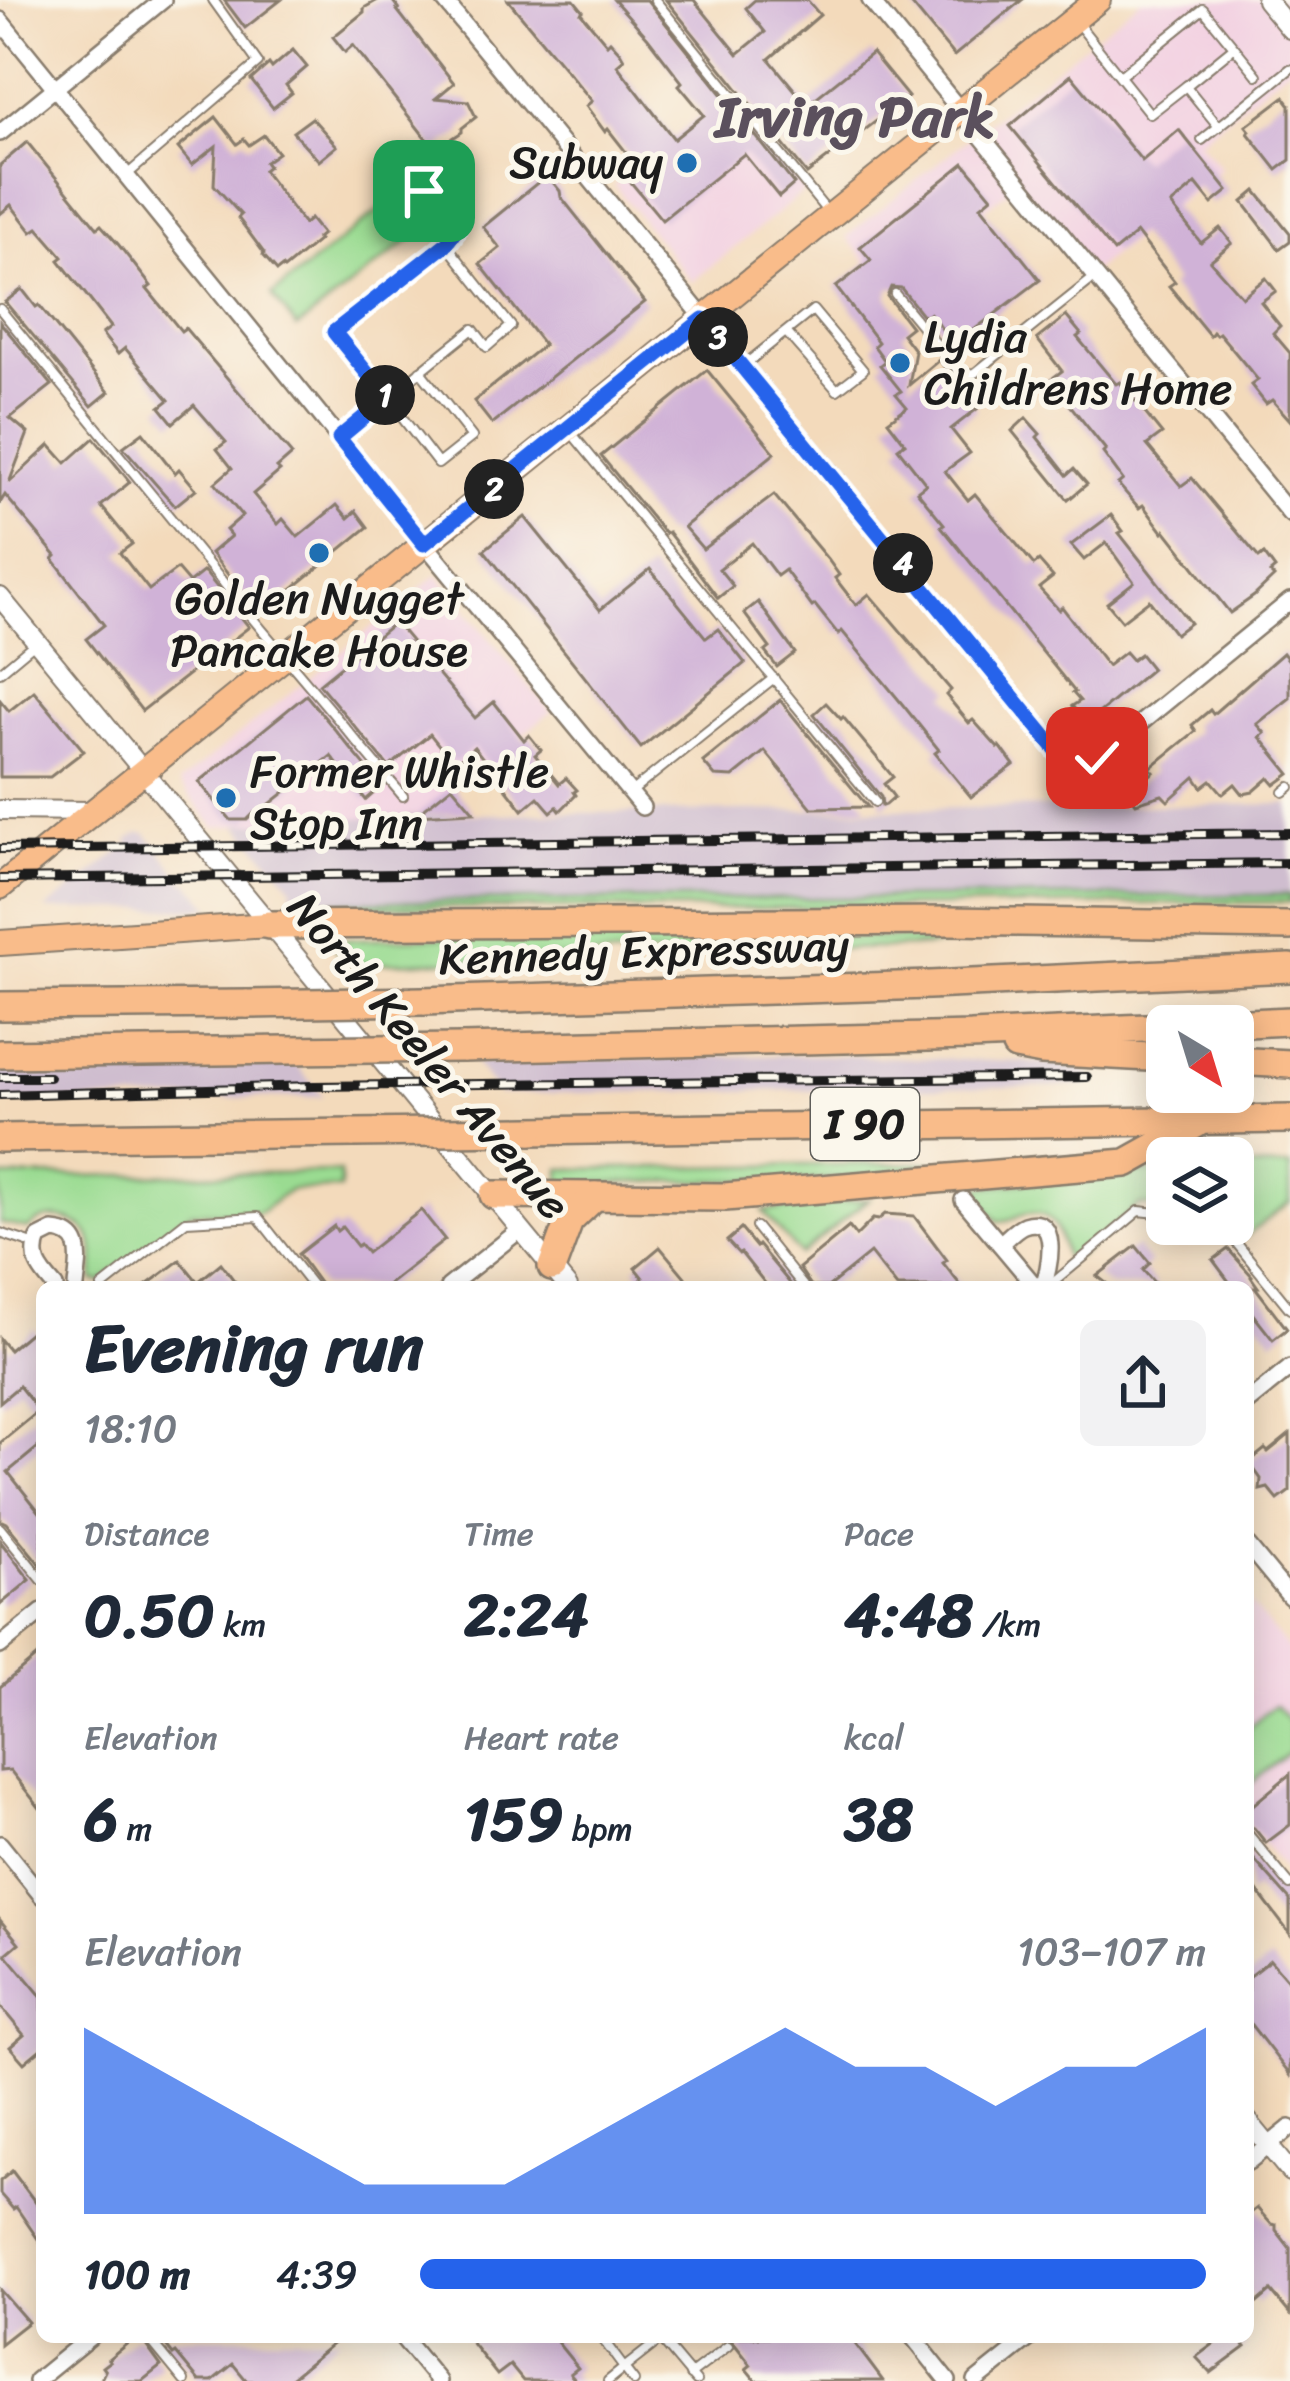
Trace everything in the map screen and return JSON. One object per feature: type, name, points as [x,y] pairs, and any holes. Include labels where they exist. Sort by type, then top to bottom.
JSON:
[{"type":"highway","points":[[269,925],[948,921],[1290,926]]},
{"type":"highway","name":"Kennedy Expressway","points":[[0,1006],[423,1001],[1290,968]]},
{"type":"highway","points":[[1254,1023],[1290,1022]]},
{"type":"highway","name":"I 90","points":[[0,1054],[462,1048],[1146,1028]]},
{"type":"highway","name":"I 90","points":[[971,1036],[1042,1051],[1146,1057]]},
{"type":"highway","points":[[1254,1062],[1290,1064]]},
{"type":"highway","name":"I 90","points":[[0,1138],[1290,1119]]},
{"type":"highway","points":[[494,1195],[725,1197],[1126,1163],[1201,1121]]},
{"type":"highway","points":[[560,1277],[569,1221],[595,1196]]},
{"type":"main road","points":[[0,887],[1098,0]]},
{"type":"main road","points":[[0,943],[269,925]]},
{"type":"street","points":[[0,133],[163,0]]},
{"type":"street","points":[[444,0],[1077,775],[1290,601]]},
{"type":"street","points":[[870,0],[1290,514]]},
{"type":"street","points":[[1266,0],[1290,29]]},
{"type":"street","points":[[0,20],[636,800]]},
{"type":"street","name":"North Keeler Avenue","points":[[0,598],[560,1277]]},
{"type":"street","points":[[0,810],[94,812]]},
{"type":"street","points":[[963,1200],[1037,1281]]},
{"type":"street","points":[[1000,1244],[1023,1225],[1044,1229],[1051,1240],[1045,1281]]},
{"type":"street","points":[[455,1281],[521,1228]]},
{"type":"street","points":[[50,1281],[35,1258],[39,1238],[52,1231],[74,1239],[79,1255],[77,1281]]},
{"type":"street","points":[[1254,1397],[1290,1368]]},
{"type":"street","points":[[1254,1553],[1290,1598]]},
{"type":"street","points":[[0,1646],[36,1617]]},
{"type":"street","points":[[0,1844],[36,1889]]},
{"type":"street","points":[[1254,2128],[1290,2172]]},
{"type":"street","points":[[1254,2157],[1290,2128]]},
{"type":"street","points":[[36,2381],[83,2343]]},
{"type":"street","points":[[407,2343],[438,2381]]},
{"type":"street","points":[[918,2343],[949,2381]]},
{"type":"street","points":[[976,2381],[1024,2343]]},
{"type":"lane","points":[[127,175],[258,63],[213,0]]},
{"type":"lane","points":[[655,0],[831,216]]},
{"type":"lane","points":[[1120,76],[1203,9],[1257,75]]},
{"type":"lane","points":[[1075,19],[1150,114],[1234,47]]},
{"type":"lane","points":[[1202,140],[1290,69]]},
{"type":"lane","points":[[1186,86],[1219,127]]},
{"type":"lane","points":[[420,371],[472,436],[438,464],[334,332],[446,244],[456,230],[424,191]]},
{"type":"lane","points":[[339,438],[472,329],[487,347],[511,326],[446,244]]},
{"type":"lane","points":[[895,295],[966,374],[976,373],[1096,276]]},
{"type":"lane","points":[[0,309],[403,796]]},
{"type":"lane","points":[[742,367],[813,310],[863,370],[837,391],[786,332]]},
{"type":"lane","points":[[568,428],[875,802]]},
{"type":"lane","points":[[0,671],[36,642]]},
{"type":"lane","points":[[636,800],[774,678]]},
{"type":"lane","points":[[1051,1281],[1139,1211],[1146,1212]]},
{"type":"lane","points":[[110,1281],[186,1221],[258,1217],[308,1281]]},
{"type":"lane","points":[[756,1227],[799,1281]]},
{"type":"lane","points":[[0,1233],[36,1245]]},
{"type":"lane","points":[[1238,1245],[1290,1309]]},
{"type":"lane","points":[[0,1528],[36,1573]]},
{"type":"lane","points":[[1254,1841],[1290,1885]]},
{"type":"lane","points":[[153,2343],[184,2381]]},
{"type":"lane","points":[[605,2343],[634,2381]]},
{"type":"lane","points":[[608,2381],[660,2343]]},
{"type":"lane","points":[[665,2343],[693,2378],[728,2346]]},
{"type":"shaded area","points":[[1141,0],[1290,0],[1290,66],[1198,141],[1221,168],[1091,273],[1016,184],[889,288],[846,237]]},
{"type":"shaded area","points":[[728,94],[805,191],[692,282],[614,185]]},
{"type":"shaded area","points":[[437,575],[551,712],[421,815],[215,827],[179,783]]},
{"type":"shaded area","points":[[1290,804],[1290,895],[300,902],[290,890],[293,887],[237,824],[421,815]]},
{"type":"shaded area","points":[[146,833],[212,908],[45,910],[131,843],[127,841]]},
{"type":"shaded area","points":[[818,1055],[1087,1064],[1088,1086],[499,1094],[473,1061]]},
{"type":"shaded area","points":[[296,1064],[323,1097],[0,1102],[0,1067]]},
{"type":"shaded area","points":[[1254,1608],[1290,1651],[1290,1877],[1254,1832]]},
{"type":"green space","points":[[387,204],[413,237],[297,328],[272,295]]},
{"type":"green space","points":[[1290,895],[1290,902],[681,909],[303,906],[300,902]]},
{"type":"green space","points":[[943,938],[942,945],[912,947],[347,964],[334,948],[355,939]]},
{"type":"green space","points":[[928,1163],[929,1171],[763,1184],[761,1180],[561,1183],[561,1169]]},
{"type":"green space","points":[[1290,1166],[1290,1202],[1254,1230],[1254,1167]]},
{"type":"green space","points":[[340,1172],[340,1189],[290,1190],[259,1213],[191,1212],[97,1281],[93,1280],[92,1241],[75,1223],[49,1218],[28,1229],[0,1223],[0,1177]]},
{"type":"green space","points":[[1146,1172],[1146,1206],[1139,1205],[1077,1257],[1065,1258],[1056,1228],[1045,1217],[1028,1213],[998,1221],[971,1188]]},
{"type":"green space","points":[[868,1199],[800,1255],[763,1211]]},
{"type":"green space","points":[[1275,1705],[1290,1723],[1290,1751],[1254,1781],[1254,1722]]},
{"type":"building","points":[[224,0],[281,0],[245,28]]},
{"type":"building","points":[[378,0],[392,0],[454,83],[436,98],[468,101],[476,117],[435,150],[353,45],[345,52],[333,37]]},
{"type":"building","points":[[508,0],[574,0],[607,44],[610,41],[620,52],[624,59],[617,65],[674,139],[704,115],[614,0],[647,0],[794,184],[779,197],[744,154],[662,220],[629,180],[641,171],[586,106],[592,101]]},
{"type":"building","points":[[666,0],[694,0],[738,54],[765,32],[746,8],[755,0],[807,0],[820,15],[769,59],[807,105],[872,53],[908,97],[807,174]]},
{"type":"building","points":[[908,0],[1022,0],[954,56]]},
{"type":"building","points":[[293,50],[307,67],[286,85],[292,93],[273,108],[251,80]]},
{"type":"building","points":[[1071,75],[1142,161],[1179,130],[1228,191],[1212,204],[1196,184],[1171,205],[1201,243],[1220,228],[1232,243],[1210,261],[1242,297],[1266,278],[1276,291],[1261,302],[1280,326],[1273,333],[1290,353],[1290,420],[1272,400],[1266,404],[1251,385],[1258,380],[1219,333],[1210,336],[1169,286],[1175,282],[1137,233],[1114,252],[1010,126]]},
{"type":"building","points":[[1284,97],[1290,105],[1290,160],[1277,170],[1246,126]]},
{"type":"building","points":[[216,117],[237,144],[244,139],[249,145],[264,135],[278,153],[265,162],[268,166],[263,170],[304,224],[310,219],[322,234],[284,269],[277,271],[263,255],[238,218],[241,215],[214,185],[216,146],[192,165],[178,148]]},
{"type":"building","points":[[312,118],[337,146],[319,161],[293,132]]},
{"type":"building","points":[[27,142],[97,228],[101,225],[118,244],[181,331],[185,328],[292,455],[253,494],[278,524],[283,519],[298,537],[337,505],[348,518],[356,511],[368,527],[260,615],[211,553],[231,536],[226,530],[242,516],[215,483],[232,468],[217,449],[226,442],[194,405],[173,423],[160,407],[169,400],[125,348],[118,354],[102,334],[111,327],[59,260],[63,257],[38,228],[32,232],[11,205],[0,214],[0,165]]},
{"type":"building","points":[[964,163],[992,197],[981,206],[1040,280],[954,345],[930,313],[924,317],[901,288],[891,287],[887,296],[911,327],[902,334],[915,351],[909,385],[939,360],[977,409],[951,429],[970,453],[945,471],[968,500],[975,494],[1034,565],[1039,561],[1053,577],[1039,588],[1059,610],[1062,607],[1107,666],[1125,652],[1132,660],[1140,654],[1152,669],[1087,723],[1072,706],[1080,701],[1075,692],[917,491],[926,484],[898,448],[905,443],[888,421],[907,407],[896,394],[901,391],[880,365],[885,361],[874,346],[878,342],[836,287],[871,260],[860,247]]},
{"type":"building","points":[[547,175],[645,302],[492,424],[474,401],[544,345],[480,264],[500,248],[483,227]]},
{"type":"building","points":[[1256,191],[1290,233],[1290,241],[1279,249],[1243,202]]},
{"type":"building","points":[[22,289],[109,392],[92,406],[5,302]]},
{"type":"building","points":[[1066,316],[1081,334],[1077,337],[1162,434],[1147,445],[1181,486],[1192,478],[1259,558],[1264,554],[1275,569],[1270,573],[1274,577],[1230,613],[1165,530],[1118,484],[1123,480],[1103,453],[1106,450],[1062,395],[1058,398],[1046,383],[1062,371],[1037,339]]},
{"type":"building","points":[[0,322],[52,385],[10,418],[28,433],[9,483],[50,445],[66,463],[94,438],[130,482],[101,506],[132,544],[120,553],[149,590],[177,569],[189,583],[204,571],[249,627],[142,711],[86,639],[104,625],[53,559],[56,556],[5,495],[0,503]]},
{"type":"building","points":[[707,370],[775,453],[684,527],[703,549],[774,495],[829,561],[839,575],[835,578],[856,605],[869,594],[951,690],[946,695],[969,723],[973,720],[1014,765],[971,797],[903,705],[842,631],[838,634],[812,607],[785,570],[777,576],[752,543],[719,569],[733,586],[718,598],[601,456]]},
{"type":"building","points":[[1026,418],[1067,475],[1074,469],[1087,484],[1068,500],[1012,431]]},
{"type":"building","points":[[143,432],[175,473],[179,469],[196,489],[175,506],[123,447]]},
{"type":"building","points":[[1111,515],[1123,531],[1119,533],[1190,623],[1175,634],[1149,600],[1122,621],[1107,603],[1134,582],[1106,543],[1084,560],[1071,545]]},
{"type":"building","points":[[525,517],[600,610],[650,569],[706,638],[718,629],[745,663],[641,748],[484,550]]},
{"type":"building","points":[[758,602],[795,653],[777,667],[765,652],[770,648],[744,613]]},
{"type":"building","points":[[395,622],[475,718],[494,702],[524,740],[529,735],[541,750],[535,755],[559,784],[566,778],[577,790],[560,811],[557,807],[551,812],[538,797],[523,810],[474,747],[454,764],[430,734],[389,767],[319,684]]},
{"type":"building","points":[[1283,653],[1290,662],[1290,698],[1257,724],[1265,733],[1260,737],[1290,774],[1275,785],[1269,778],[1243,794],[1235,784],[1223,794],[1211,780],[1202,787],[1195,777],[1168,801],[1162,795],[1136,803],[1128,792],[1196,731],[1192,725],[1210,710],[1213,714]]},
{"type":"building","points":[[34,691],[84,751],[50,777],[0,777],[0,700],[9,711]]},
{"type":"building","points":[[306,695],[382,786],[366,800],[331,756],[256,815],[231,820],[199,782]]},
{"type":"building","points":[[780,700],[868,807],[812,808],[765,751],[733,777],[715,776],[703,762]]},
{"type":"building","points":[[826,703],[893,777],[884,784],[894,797],[885,805],[814,714]]},
{"type":"building","points":[[452,786],[474,812],[416,815]]},
{"type":"building","points":[[421,1210],[445,1240],[393,1281],[318,1281],[298,1254],[334,1226],[337,1231],[342,1227],[367,1253]]},
{"type":"building","points":[[885,1214],[914,1216],[957,1281],[892,1281],[870,1253],[835,1281],[808,1281],[799,1268],[849,1227],[856,1236],[873,1219]]},
{"type":"building","points":[[741,1229],[788,1281],[763,1281],[727,1241]]},
{"type":"building","points":[[1136,1246],[1150,1263],[1143,1270],[1153,1281],[1103,1281],[1097,1276]]},
{"type":"building","points":[[660,1247],[685,1277],[684,1281],[640,1281],[643,1278],[635,1268]]},
{"type":"building","points":[[1228,1249],[1254,1281],[1229,1281],[1213,1260]]},
{"type":"building","points":[[180,1260],[197,1281],[152,1281]]},
{"type":"building","points":[[221,1263],[234,1281],[199,1281]]},
{"type":"building","points":[[1254,1281],[1287,1329],[1273,1340],[1254,1316]]},
{"type":"building","points":[[34,1329],[36,1407],[19,1386],[0,1402],[0,1339],[9,1350]]},
{"type":"building","points":[[36,1413],[36,1449],[8,1472],[36,1507],[36,1560],[0,1520],[0,1443]]},
{"type":"building","points":[[1290,1434],[1290,1491],[1278,1500],[1268,1488],[1260,1490],[1261,1479],[1254,1469],[1254,1458],[1265,1449],[1268,1452]]},
{"type":"building","points":[[0,1541],[30,1580],[0,1605]]},
{"type":"building","points":[[36,1657],[36,1803],[10,1770],[0,1771],[0,1687]]},
{"type":"building","points":[[1290,1774],[1290,1825],[1266,1843],[1254,1828],[1254,1804]]},
{"type":"building","points":[[1254,1860],[1290,1900],[1290,1934],[1255,1888]]},
{"type":"building","points":[[0,1920],[19,1943],[6,1954],[36,1990],[36,2053],[24,2063],[10,2047],[24,2035],[0,2006]]},
{"type":"building","points":[[1270,1960],[1290,1983],[1290,2075],[1254,2029],[1254,1972]]},
{"type":"building","points":[[12,2171],[36,2203],[36,2236],[16,2207],[0,2194],[0,2181]]},
{"type":"building","points":[[1257,2208],[1276,2225],[1290,2248],[1290,2314],[1271,2291],[1257,2303],[1254,2299]]},
{"type":"building","points":[[0,2290],[28,2322],[0,2344]]},
{"type":"building","points":[[128,2343],[144,2343],[161,2366],[142,2381],[100,2381],[108,2359]]},
{"type":"building","points":[[164,2343],[334,2343],[287,2381],[247,2381],[233,2364],[212,2381],[199,2381]]},
{"type":"building","points":[[472,2343],[558,2343],[578,2368],[570,2374],[576,2381],[523,2381],[510,2365],[497,2375]]},
{"type":"building","points":[[734,2343],[854,2343],[883,2381],[756,2381],[746,2369],[751,2365]]},
{"type":"building","points":[[1215,2343],[1246,2347],[1211,2373],[1196,2357]]},
{"type":"railway","points":[[0,849],[1290,833]]},
{"type":"railway","points":[[0,879],[1290,863]]},
{"type":"railway","points":[[0,1077],[49,1077]]},
{"type":"railway","points":[[0,1095],[314,1086],[1087,1077]]},
{"type":"place","name":"Subway","points":[[687,163]]},
{"type":"place","name":"Lydia Childrens Home","points":[[900,363]]},
{"type":"place","name":"Golden Nugget Pancake House","points":[[319,553]]},
{"type":"place","name":"Former Whistle Stop Inn","points":[[226,798]]},
{"type":"district","name":"Irving Park","points":[[855,116]]},
{"type":"route","points":[[424,191],[456,230],[446,244],[334,332],[387,398],[339,438],[424,544],[703,319],[1077,775],[1097,758]]}]
